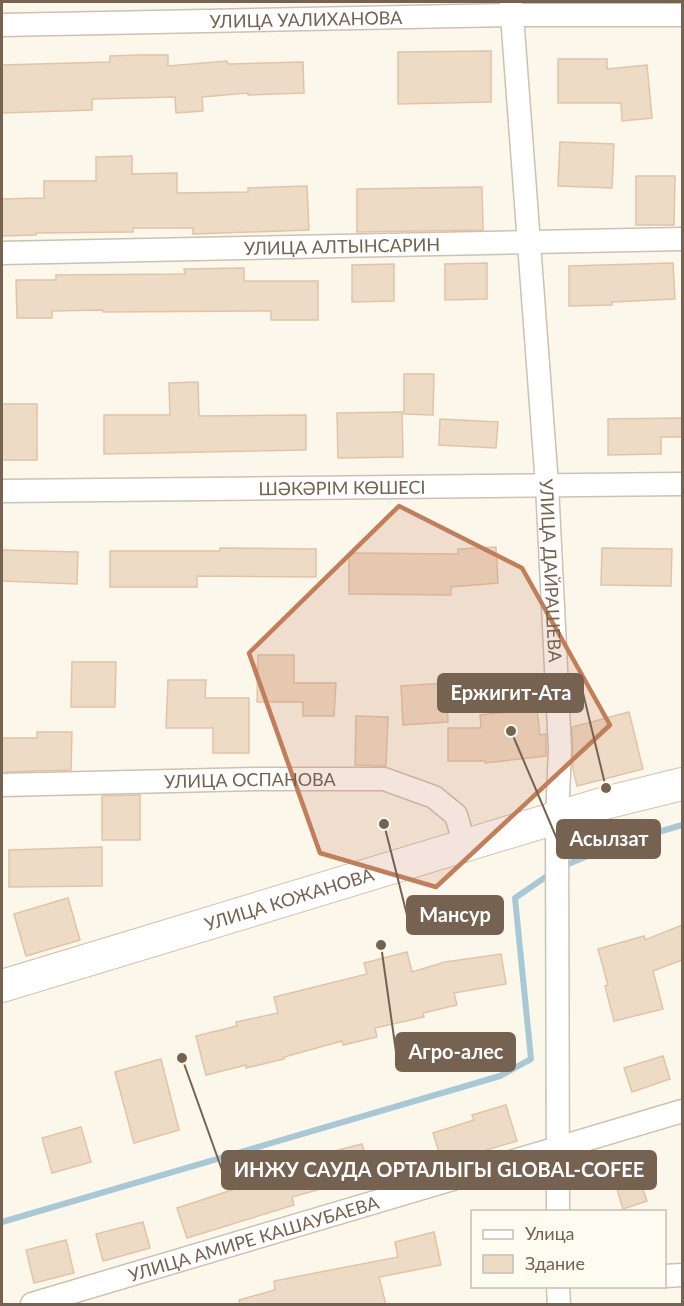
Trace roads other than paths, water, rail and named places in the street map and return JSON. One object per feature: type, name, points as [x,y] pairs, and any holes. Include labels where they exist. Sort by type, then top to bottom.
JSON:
[{"type":"main road","name":"УЛИЦА КОЖАНОВА","points":[[2,986],[605,804],[682,784]]},
{"type":"street","name":"УЛИЦА УАЛИХАНОВА","points":[[2,25],[511,8],[682,15]]},
{"type":"street","name":"УЛИЦА ДАЙРАШЕВА","points":[[511,8],[547,485],[560,748],[557,819],[558,1210]]},
{"type":"street","name":"УЛИЦА АЛТЫНСАРИН","points":[[2,253],[682,239]]},
{"type":"street","name":"ШӘКӘРІМ КӨШЕСІ","points":[[2,491],[682,484]]},
{"type":"street","name":"УЛИЦА ОСПАНОВА","points":[[2,785],[246,779],[384,779],[434,797],[456,815],[465,846]]},
{"type":"street","name":"УЛИЦА АМИРЕ КАШАУБАЕВА","points":[[32,1305],[682,1111]]},
{"type":"street","points":[[666,1276],[682,1275]]},
{"type":"street","points":[[558,1288],[559,1305]]},
{"type":"waterway","points":[[561,867],[614,845],[682,825]]},
{"type":"waterway","points":[[2,1222],[500,1076],[531,1059],[515,898],[553,872]]},
{"type":"place","name":"Асылзат","points":[[511,731]]},
{"type":"place","name":"Ержигит-Ата","points":[[606,788]]},
{"type":"place","name":"Мансур","points":[[384,824]]},
{"type":"place","name":"Агро-алес","points":[[381,945]]},
{"type":"place","name":"ИНЖУ САУДА ОРТАЛЫГЫ GLOBAL-COFEE","points":[[182,1058]]}]
